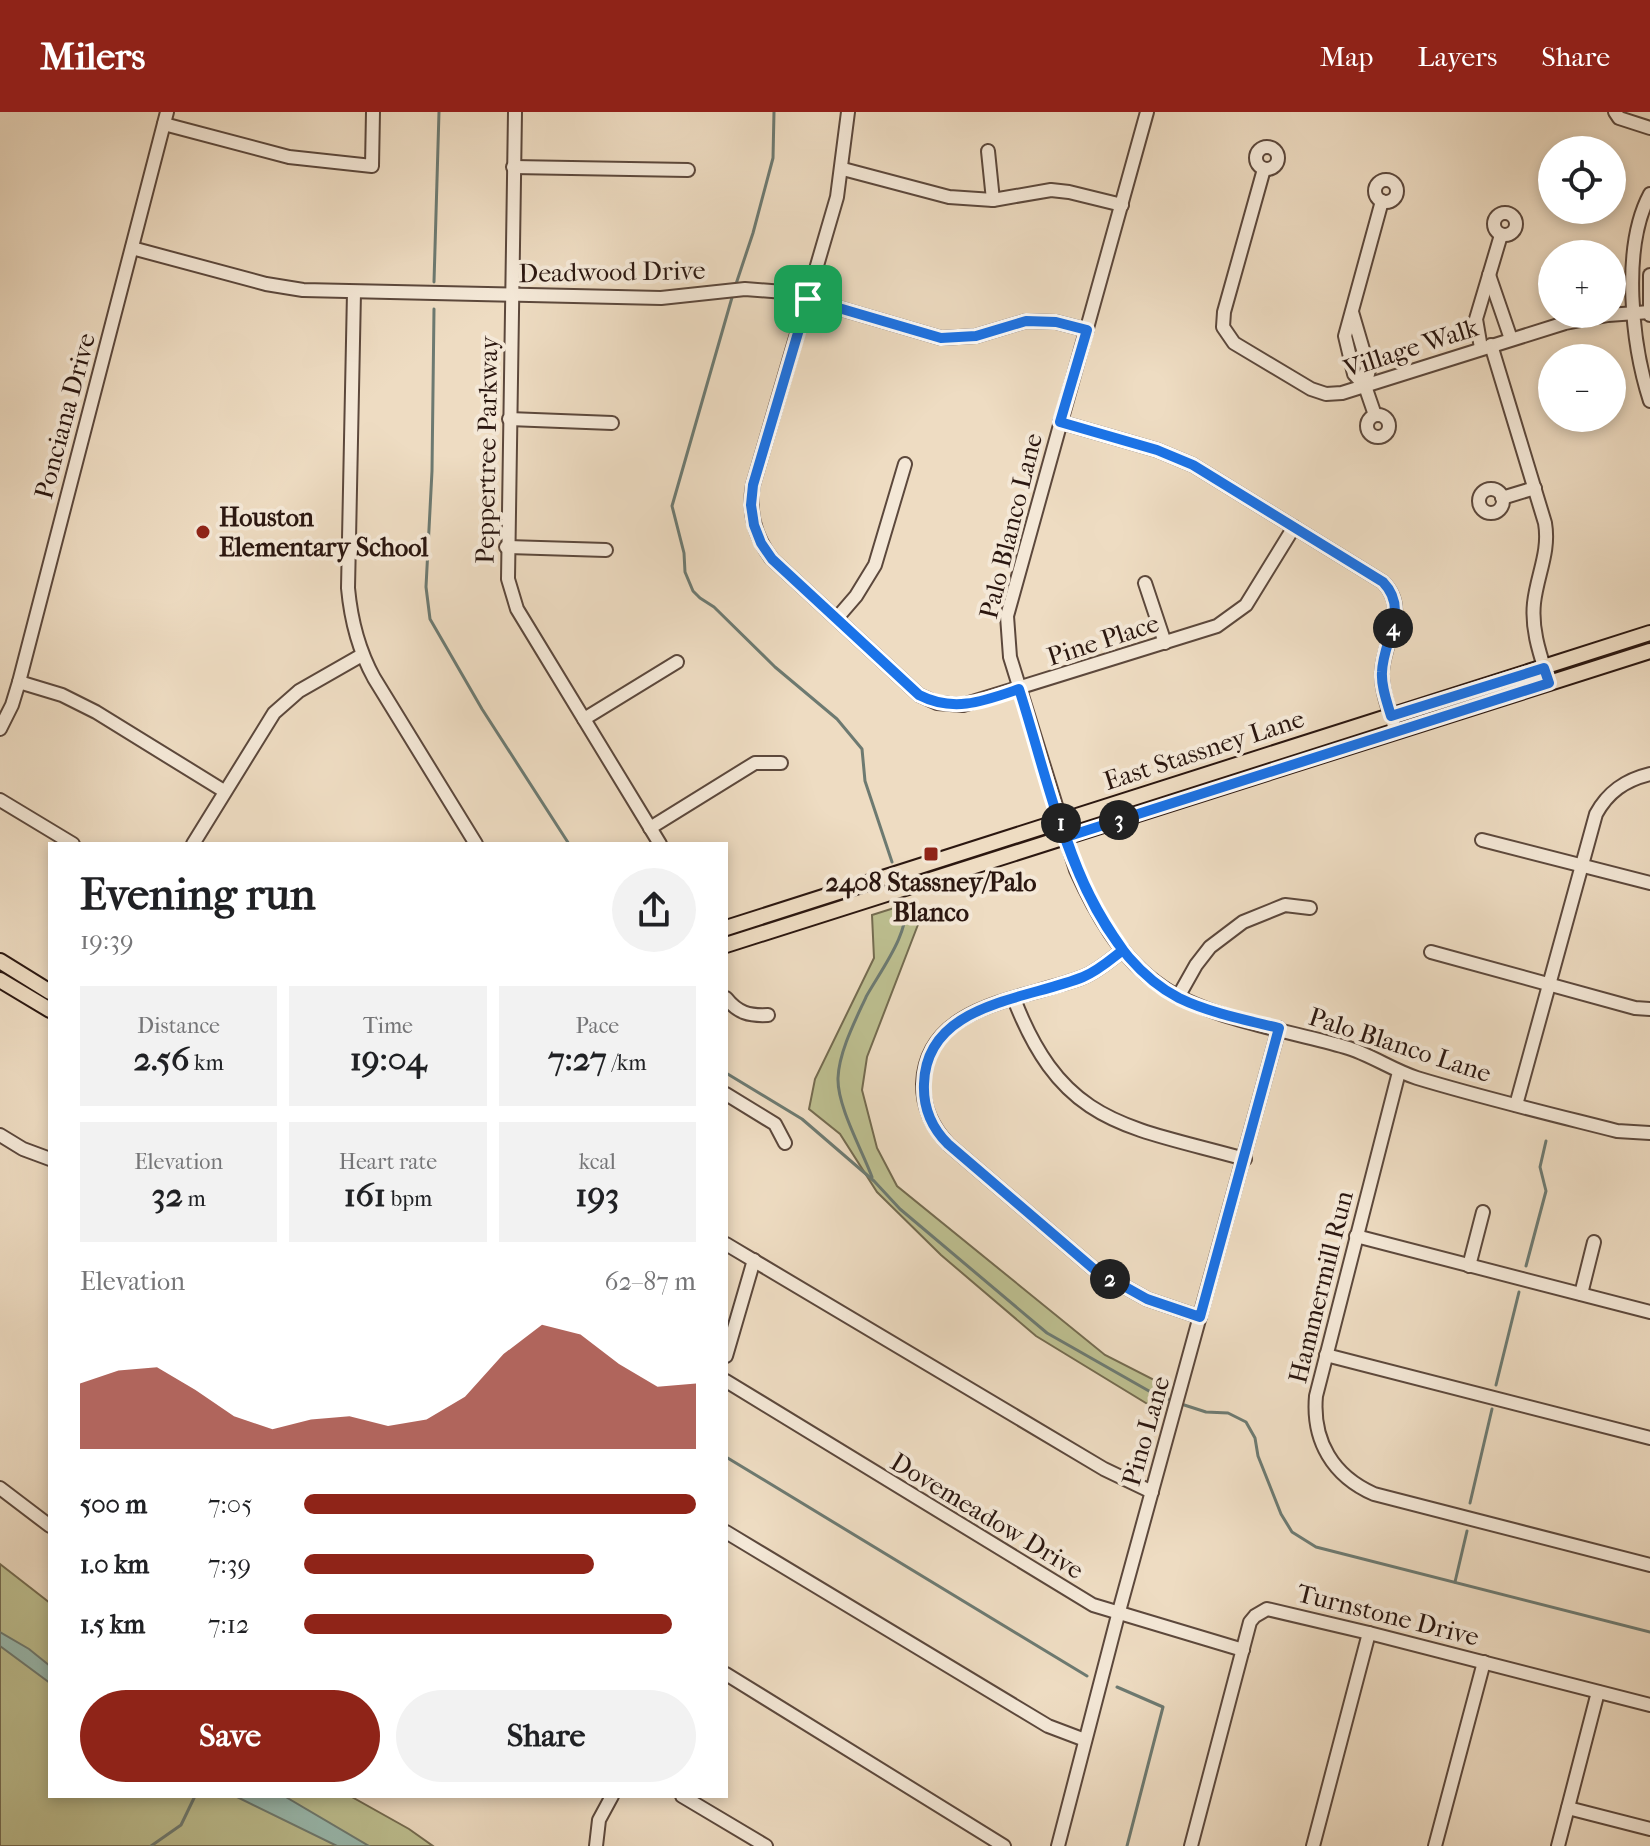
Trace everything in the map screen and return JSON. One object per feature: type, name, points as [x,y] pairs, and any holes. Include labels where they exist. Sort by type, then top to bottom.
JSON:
[{"type":"main road","name":"East Stassney Lane","points":[[728,927],[1650,633]]},
{"type":"main road","name":"East Stassney Lane","points":[[728,944],[1650,651]]},
{"type":"main road","points":[[0,961],[48,991]]},
{"type":"main road","points":[[0,980],[48,1009]]},
{"type":"street","points":[[165,118],[289,157],[372,166],[373,112]]},
{"type":"street","name":"Peppertree Parkway","points":[[515,112],[506,547],[508,579],[517,609],[659,842]]},
{"type":"street","name":"Pine Place","points":[[848,112],[843,169],[753,485],[752,515],[761,543],[772,559],[919,695],[950,705],[970,705],[1217,626],[1246,605],[1294,527]]},
{"type":"street","name":"Palo Blanco Lane","points":[[1147,112],[1007,616],[1007,642],[1019,689],[1087,895],[1123,950],[1148,976],[1178,997],[1214,1011],[1363,1053],[1399,1072],[1617,1131],[1650,1133]]},
{"type":"street","points":[[1617,112],[1619,118],[1650,128]]},
{"type":"street","points":[[1627,112],[1650,119]]},
{"type":"street","name":"Ponciana Drive","points":[[0,729],[19,682],[165,118]]},
{"type":"street","points":[[988,151],[993,200]]},
{"type":"street","points":[[513,167],[688,170]]},
{"type":"street","points":[[843,169],[934,194],[993,200],[1051,190],[1122,205]]},
{"type":"street","name":"Village Walk","points":[[1264,169],[1224,312],[1225,332],[1234,343],[1318,393],[1333,395],[1365,386],[1588,317],[1650,313]]},
{"type":"street","points":[[1650,194],[1644,206],[1636,244],[1633,313],[1639,359],[1650,401]]},
{"type":"street","points":[[1375,415],[1365,386],[1369,370],[1352,312],[1382,201]]},
{"type":"street","points":[[1501,235],[1476,319],[1535,488],[1547,532],[1545,558],[1533,614],[1536,642],[1549,683]]},
{"type":"street","name":"Deadwood Drive","points":[[132,248],[266,284],[303,290],[661,298],[770,289],[941,338],[976,336],[1026,321],[1056,322],[1087,330]]},
{"type":"street","points":[[1489,275],[1511,339]]},
{"type":"street","points":[[1650,275],[1650,313]]},
{"type":"street","points":[[354,292],[348,588],[352,620],[362,655],[475,842]]},
{"type":"street","points":[[509,419],[612,423]]},
{"type":"street","points":[[1060,422],[1175,456],[1379,579],[1391,591],[1395,602],[1396,618],[1382,672],[1396,732]]},
{"type":"street","points":[[837,618],[856,596],[875,565],[905,464]]},
{"type":"street","points":[[1502,498],[1535,488]]},
{"type":"street","points":[[506,547],[606,550]]},
{"type":"street","points":[[1145,583],[1165,643]]},
{"type":"street","points":[[194,842],[274,713],[299,691],[362,655]]},
{"type":"street","points":[[584,719],[677,662]]},
{"type":"street","points":[[19,682],[79,703],[224,791]]},
{"type":"street","points":[[650,828],[755,763],[781,763]]},
{"type":"street","points":[[1516,1105],[1592,824],[1605,799],[1626,782],[1650,774]]},
{"type":"street","points":[[0,800],[70,842]]},
{"type":"street","points":[[1482,840],[1650,883]]},
{"type":"street","points":[[1178,997],[1196,965],[1226,933],[1252,917],[1285,905],[1310,908]]},
{"type":"street","points":[[1123,950],[1090,974],[960,1019],[937,1041],[928,1059],[924,1079],[925,1101],[935,1128],[948,1144],[1095,1270],[1147,1299],[1200,1317]]},
{"type":"street","points":[[1431,952],[1635,1008],[1650,1009]]},
{"type":"street","points":[[1014,999],[1033,1046],[1051,1073],[1096,1111],[1138,1130],[1245,1159]]},
{"type":"street","points":[[728,1000],[743,1013],[768,1015]]},
{"type":"street","name":"Pino Lane","points":[[1058,1846],[1279,1028]]},
{"type":"street","name":"Hammermill Run","points":[[1399,1072],[1316,1396],[1318,1433],[1333,1464],[1355,1484],[1374,1494],[1650,1565]]},
{"type":"street","points":[[728,1095],[775,1124],[785,1143]]},
{"type":"street","points":[[0,1135],[23,1149],[48,1158]]},
{"type":"street","points":[[1469,1266],[1483,1212]]},
{"type":"street","points":[[1356,1236],[1650,1312]]},
{"type":"street","points":[[1581,1294],[1594,1242]]},
{"type":"street","points":[[728,1245],[1104,1469],[1152,1492]]},
{"type":"street","points":[[728,1349],[754,1260]]},
{"type":"street","points":[[1326,1355],[1650,1438]]},
{"type":"street","name":"Dovemeadow Drive","points":[[728,1382],[1093,1605],[1243,1650]]},
{"type":"street","points":[[0,1488],[48,1524]]},
{"type":"street","points":[[728,1533],[1048,1726],[1085,1740]]},
{"type":"street","name":"Turnstone Drive","points":[[1191,1846],[1250,1622],[1267,1609],[1650,1705]]},
{"type":"street","points":[[1313,1846],[1369,1633]]},
{"type":"street","points":[[1435,1846],[1484,1662]]},
{"type":"street","points":[[728,1675],[1004,1846]]},
{"type":"street","points":[[1558,1846],[1598,1692]]},
{"type":"street","points":[[596,1846],[599,1820],[611,1798]]},
{"type":"street","points":[[685,1798],[745,1841],[766,1846]]},
{"type":"street","points":[[1568,1808],[1650,1829]]},
{"type":"green space","points":[[916,901],[919,922],[867,1057],[862,1090],[877,1148],[897,1186],[1105,1355],[1166,1386],[1159,1411],[1036,1336],[941,1255],[877,1192],[840,1134],[809,1109],[815,1079],[874,958],[872,915]]},
{"type":"green space","points":[[0,1564],[48,1601],[48,1798],[354,1798],[433,1846],[0,1846]]},
{"type":"water","points":[[0,1632],[29,1649],[48,1664],[48,1682],[0,1646]]},
{"type":"water","points":[[239,1798],[287,1798],[369,1846],[337,1846]]},
{"type":"waterway","points":[[434,282],[439,112]]},
{"type":"waterway","points":[[735,287],[773,158],[774,112]]},
{"type":"waterway","points":[[733,294],[672,506],[684,553],[685,572],[693,591],[837,719],[862,749],[865,781],[892,862]]},
{"type":"waterway","points":[[434,309],[432,471],[426,587],[430,619],[482,709],[568,842]]},
{"type":"waterway","points":[[872,1177],[841,1101],[839,1068],[857,1016],[899,938],[904,925],[904,902]]},
{"type":"waterway","points":[[728,1074],[802,1119],[874,1181],[900,1209],[1047,1333],[1156,1395],[1171,1400]]},
{"type":"waterway","points":[[1526,1266],[1546,1191],[1540,1167],[1546,1141]]},
{"type":"waterway","points":[[1496,1385],[1519,1292]]},
{"type":"waterway","points":[[1178,1403],[1206,1412],[1228,1413],[1246,1422],[1255,1438],[1258,1456],[1281,1514],[1292,1532],[1316,1547],[1650,1632]]},
{"type":"waterway","points":[[1470,1503],[1492,1409]]},
{"type":"waterway","points":[[728,1458],[1087,1676]]},
{"type":"waterway","points":[[1455,1582],[1467,1531]]},
{"type":"waterway","points":[[1117,1687],[1163,1707],[1127,1846]]},
{"type":"waterway","points":[[151,1846],[181,1825],[194,1798]]},
{"type":"place","name":"Houston Elementary School","points":[[203,532]]},
{"type":"place","name":"2408 Stassney/Palo Blanco","points":[[931,854]]},
{"type":"route","points":[[808,299],[751,495],[752,515],[765,550],[919,695],[944,704],[970,705],[1019,689],[1076,870],[1101,919],[1123,950],[1148,976],[1178,997],[1214,1011],[1279,1028],[1200,1317],[1147,1299],[1095,1270],[948,1144],[931,1120],[923,1092],[925,1068],[932,1049],[960,1019],[1081,978],[1099,969],[1123,950],[1101,919],[1087,895],[1076,870],[1066,837],[1549,683],[1544,668],[1391,716],[1382,672],[1396,607],[1391,591],[1383,582],[1175,456],[1060,422],[1087,330],[1041,320],[1012,324],[964,339],[941,338],[808,299]]}]
